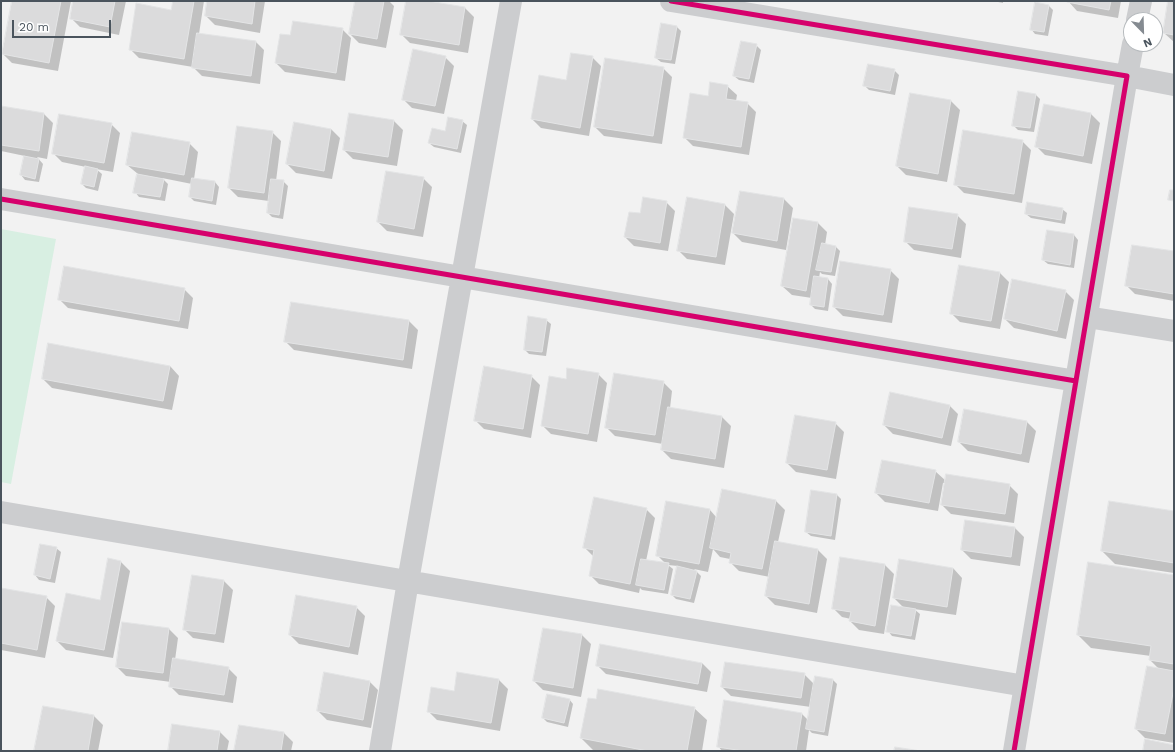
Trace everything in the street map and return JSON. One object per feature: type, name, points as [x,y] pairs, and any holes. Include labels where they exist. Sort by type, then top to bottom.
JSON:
[{"type":"street","points":[[380,751],[408,581],[511,1]]},
{"type":"street","points":[[671,1],[1174,85]]},
{"type":"street","points":[[1139,12],[1141,1]]},
{"type":"street","points":[[1014,751],[1132,52]]},
{"type":"street","points":[[1,199],[1076,381]]},
{"type":"street","points":[[1087,317],[1174,331]]},
{"type":"street","points":[[1,512],[1025,686]]},
{"type":"green space","points":[[1,229],[56,239],[11,484],[1,482]]},
{"type":"building","points":[[12,1],[61,1],[49,63],[2,54]]},
{"type":"building","points":[[73,1],[115,1],[110,27],[70,19]]},
{"type":"building","points":[[173,1],[194,1],[184,59],[129,50],[136,3],[171,10]]},
{"type":"building","points":[[207,1],[255,1],[252,24],[205,16]]},
{"type":"building","points":[[355,1],[384,1],[377,39],[349,34]]},
{"type":"building","points":[[406,1],[428,1],[465,7],[459,45],[400,35]]},
{"type":"building","points":[[1067,1],[1111,1],[1109,10]]},
{"type":"building","points":[[1168,1],[1174,1],[1174,35],[1163,33]]},
{"type":"building","points":[[1035,2],[1049,5],[1044,32],[1030,30]]},
{"type":"building","points":[[293,21],[343,28],[336,73],[275,63],[280,34],[290,35]]},
{"type":"building","points":[[661,23],[677,26],[671,60],[655,58]]},
{"type":"building","points":[[197,33],[256,41],[251,76],[192,68]]},
{"type":"building","points":[[741,41],[757,44],[749,79],[733,76]]},
{"type":"building","points":[[413,49],[446,56],[435,106],[402,100]]},
{"type":"building","points":[[571,53],[593,56],[580,128],[531,119],[539,75],[566,80]]},
{"type":"building","points":[[605,58],[664,67],[653,136],[594,127]]},
{"type":"building","points":[[868,64],[895,69],[890,91],[863,86]]},
{"type":"building","points":[[710,82],[728,85],[726,99],[748,102],[741,147],[683,138],[690,93],[708,96]]},
{"type":"building","points":[[1018,91],[1036,94],[1030,128],[1012,126]]},
{"type":"building","points":[[910,93],[951,100],[938,174],[896,166]]},
{"type":"building","points":[[1044,104],[1091,113],[1083,156],[1035,147]]},
{"type":"building","points":[[1,106],[44,113],[39,151],[1,145]]},
{"type":"building","points":[[349,113],[394,120],[388,157],[343,150]]},
{"type":"building","points":[[59,114],[112,123],[104,163],[52,154]]},
{"type":"building","points":[[448,117],[463,120],[457,149],[428,143],[432,128],[445,131]]},
{"type":"building","points":[[294,122],[331,129],[324,171],[286,164]]},
{"type":"building","points":[[237,126],[273,131],[264,193],[228,188]]},
{"type":"building","points":[[963,130],[1023,140],[1014,194],[954,185]]},
{"type":"building","points":[[132,132],[190,142],[184,175],[126,165]]},
{"type":"building","points":[[24,156],[39,159],[35,179],[20,175]]},
{"type":"building","points":[[85,166],[98,169],[94,187],[81,184]]},
{"type":"building","points":[[386,171],[424,177],[414,229],[377,222]]},
{"type":"building","points":[[137,174],[164,179],[160,197],[133,193]]},
{"type":"building","points":[[192,178],[215,181],[212,201],[189,197]]},
{"type":"building","points":[[271,179],[284,180],[279,215],[267,213]]},
{"type":"building","points":[[1170,190],[1174,190],[1174,201],[1168,200]]},
{"type":"building","points":[[740,191],[784,198],[777,241],[732,233]]},
{"type":"building","points":[[643,197],[667,201],[660,243],[624,237],[629,212],[640,213]]},
{"type":"building","points":[[687,197],[725,204],[716,257],[677,251]]},
{"type":"building","points":[[1027,202],[1063,208],[1061,220],[1025,214]]},
{"type":"building","points":[[909,207],[958,214],[952,249],[904,242]]},
{"type":"building","points":[[793,218],[818,222],[806,291],[781,286]]},
{"type":"building","points":[[1047,230],[1074,234],[1070,265],[1042,260]]},
{"type":"building","points":[[822,243],[836,246],[831,272],[816,270]]},
{"type":"building","points":[[1132,245],[1174,251],[1174,294],[1125,286]]},
{"type":"building","points":[[840,261],[891,269],[883,315],[833,307]]},
{"type":"building","points":[[959,265],[1000,272],[991,321],[950,314]]},
{"type":"building","points":[[64,266],[185,288],[179,321],[58,300]]},
{"type":"building","points":[[814,276],[828,278],[824,307],[810,305]]},
{"type":"building","points":[[1012,279],[1066,290],[1057,331],[1004,319]]},
{"type":"building","points":[[291,302],[409,320],[403,360],[284,342]]},
{"type":"building","points":[[528,316],[547,319],[542,352],[524,350]]},
{"type":"building","points":[[48,343],[170,366],[163,401],[42,379]]},
{"type":"building","points":[[484,366],[532,375],[523,429],[474,421]]},
{"type":"building","points":[[567,368],[599,373],[588,434],[541,426],[549,376],[566,379]]},
{"type":"building","points":[[614,373],[664,381],[655,435],[605,428]]},
{"type":"building","points":[[890,392],[950,405],[942,438],[883,425]]},
{"type":"building","points":[[668,407],[722,416],[715,459],[661,450]]},
{"type":"building","points":[[964,409],[1027,421],[1021,454],[958,442]]},
{"type":"building","points":[[795,415],[836,422],[827,470],[786,463]]},
{"type":"building","points":[[882,460],[936,470],[929,503],[875,493]]},
{"type":"building","points":[[946,474],[1010,484],[1005,514],[941,505]]},
{"type":"building","points":[[722,489],[776,500],[762,569],[729,563],[731,553],[710,548]]},
{"type":"building","points":[[811,490],[837,494],[831,536],[805,532]]},
{"type":"building","points":[[594,497],[647,508],[630,584],[589,576],[594,550],[583,548]]},
{"type":"building","points":[[666,501],[710,509],[699,564],[656,556]]},
{"type":"building","points":[[1109,501],[1174,511],[1174,563],[1101,551]]},
{"type":"building","points":[[965,520],[1015,527],[1011,557],[961,550]]},
{"type":"building","points":[[775,541],[818,549],[809,604],[765,596]]},
{"type":"building","points":[[40,544],[57,547],[50,579],[34,575]]},
{"type":"building","points":[[840,557],[885,564],[875,626],[849,621],[851,612],[832,609]]},
{"type":"building","points":[[108,558],[121,561],[104,650],[56,641],[66,593],[100,600]]},
{"type":"building","points":[[641,559],[669,563],[664,590],[636,585]]},
{"type":"building","points":[[899,559],[953,568],[947,607],[893,598]]},
{"type":"building","points":[[1088,562],[1174,575],[1174,664],[1149,660],[1151,646],[1077,635]]},
{"type":"building","points":[[677,566],[697,571],[690,599],[671,595]]},
{"type":"building","points":[[192,575],[224,580],[215,634],[183,630]]},
{"type":"building","points":[[1,588],[47,596],[37,650],[1,643]]},
{"type":"building","points":[[296,595],[357,606],[349,647],[289,635]]},
{"type":"building","points":[[891,605],[916,609],[911,636],[886,632]]},
{"type":"building","points":[[122,622],[169,628],[163,673],[116,667]]},
{"type":"building","points":[[543,628],[582,634],[573,688],[533,681]]},
{"type":"building","points":[[600,644],[702,663],[698,684],[596,666]]},
{"type":"building","points":[[173,658],[229,667],[224,695],[169,687]]},
{"type":"building","points":[[725,662],[805,673],[801,698],[721,687]]},
{"type":"building","points":[[1147,666],[1174,671],[1174,688],[1165,734],[1135,729]]},
{"type":"building","points":[[324,672],[370,681],[363,720],[317,711]]},
{"type":"building","points":[[457,672],[499,679],[491,723],[427,712],[431,687],[454,691]]},
{"type":"building","points":[[815,676],[833,679],[824,732],[806,729]]},
{"type":"building","points":[[598,689],[695,707],[687,751],[648,751],[580,738],[588,698],[596,699]]},
{"type":"building","points":[[547,694],[570,699],[564,723],[542,718]]},
{"type":"building","points":[[724,700],[802,713],[796,751],[744,751],[717,747]]},
{"type":"building","points":[[43,706],[94,715],[88,751],[34,751]]},
{"type":"building","points":[[172,724],[220,731],[217,751],[168,751]]},
{"type":"building","points":[[239,725],[284,732],[281,751],[234,751]]},
{"type":"building","points":[[1145,739],[1174,745],[1174,751],[1143,751]]},
{"type":"building","points":[[895,747],[921,751],[894,751]]},
{"type":"cycle path","points":[[671,1],[1127,76],[1014,751]]},
{"type":"cycle path","points":[[1,199],[1076,381]]}]
